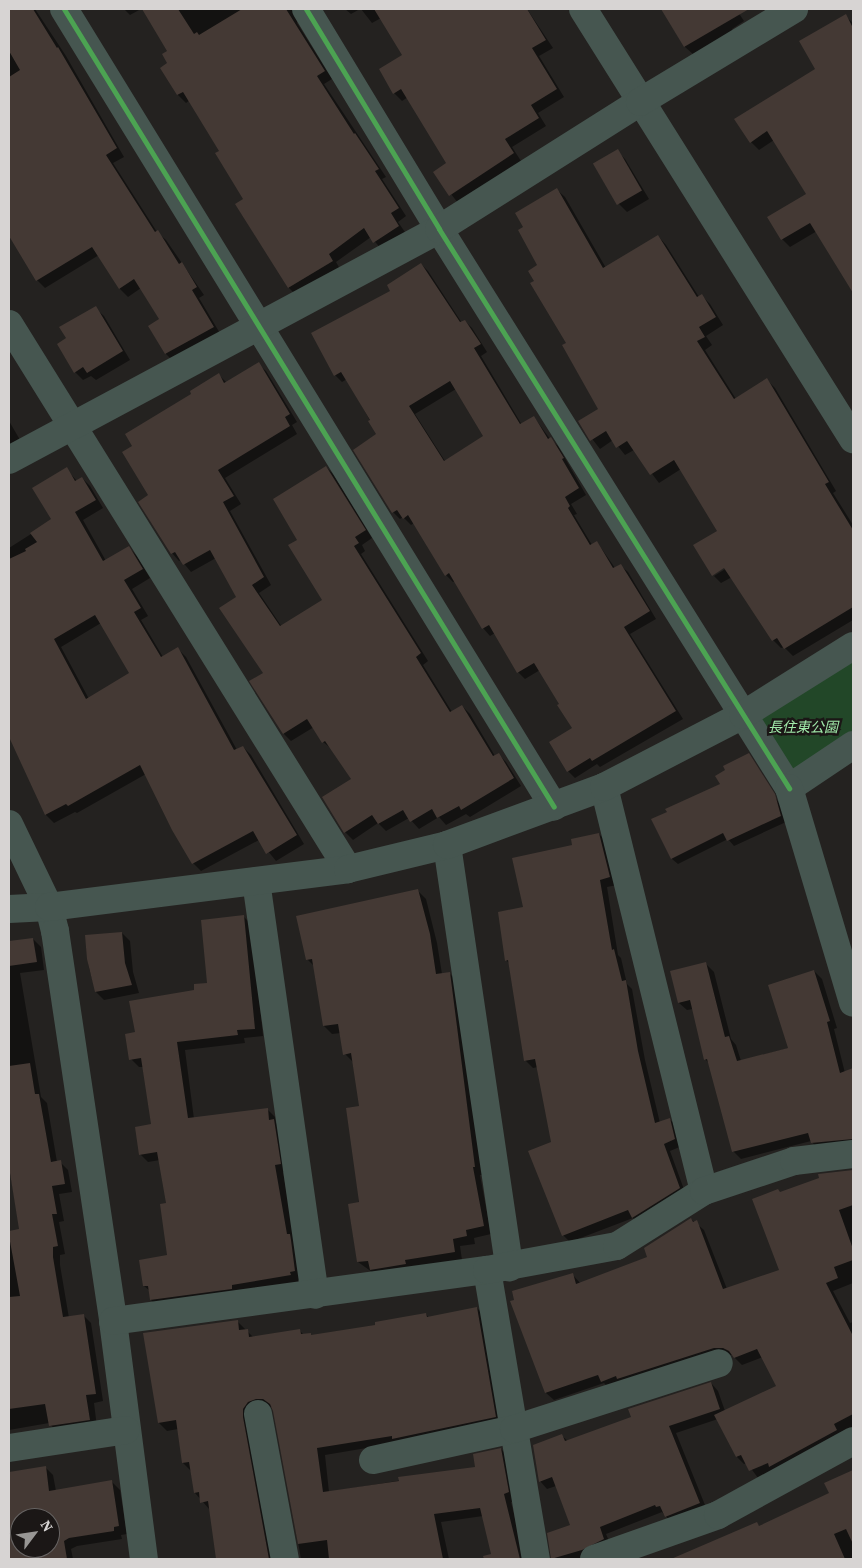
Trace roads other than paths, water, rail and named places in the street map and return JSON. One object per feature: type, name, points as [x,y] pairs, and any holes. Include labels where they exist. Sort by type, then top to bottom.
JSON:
[{"type":"street","points":[[64,9],[554,807]]},
{"type":"street","points":[[306,9],[439,229],[789,788],[853,1003]]},
{"type":"street","points":[[583,9],[853,439]]},
{"type":"street","points":[[9,460],[439,229],[640,102],[794,9]]},
{"type":"street","points":[[9,324],[348,869]]},
{"type":"street","points":[[9,909],[50,906],[348,869],[447,845],[604,787],[742,715],[853,646]]},
{"type":"street","points":[[789,788],[853,744]]},
{"type":"street","points":[[604,787],[704,1192]]},
{"type":"street","points":[[9,824],[50,906],[113,1321],[144,1559]]},
{"type":"street","points":[[447,845],[498,1269],[514,1429],[536,1559]]},
{"type":"street","points":[[256,881],[315,1295]]},
{"type":"street","points":[[113,1321],[498,1269],[616,1246],[704,1192],[794,1161],[853,1154]]},
{"type":"street","points":[[373,1460],[514,1429],[719,1363]]},
{"type":"street","points":[[258,1414],[285,1559]]},
{"type":"street","points":[[9,1448],[126,1430]]},
{"type":"street","points":[[594,1559],[718,1514],[853,1441]]},
{"type":"park label","name":"長住東公園","points":[[803,727]]}]
